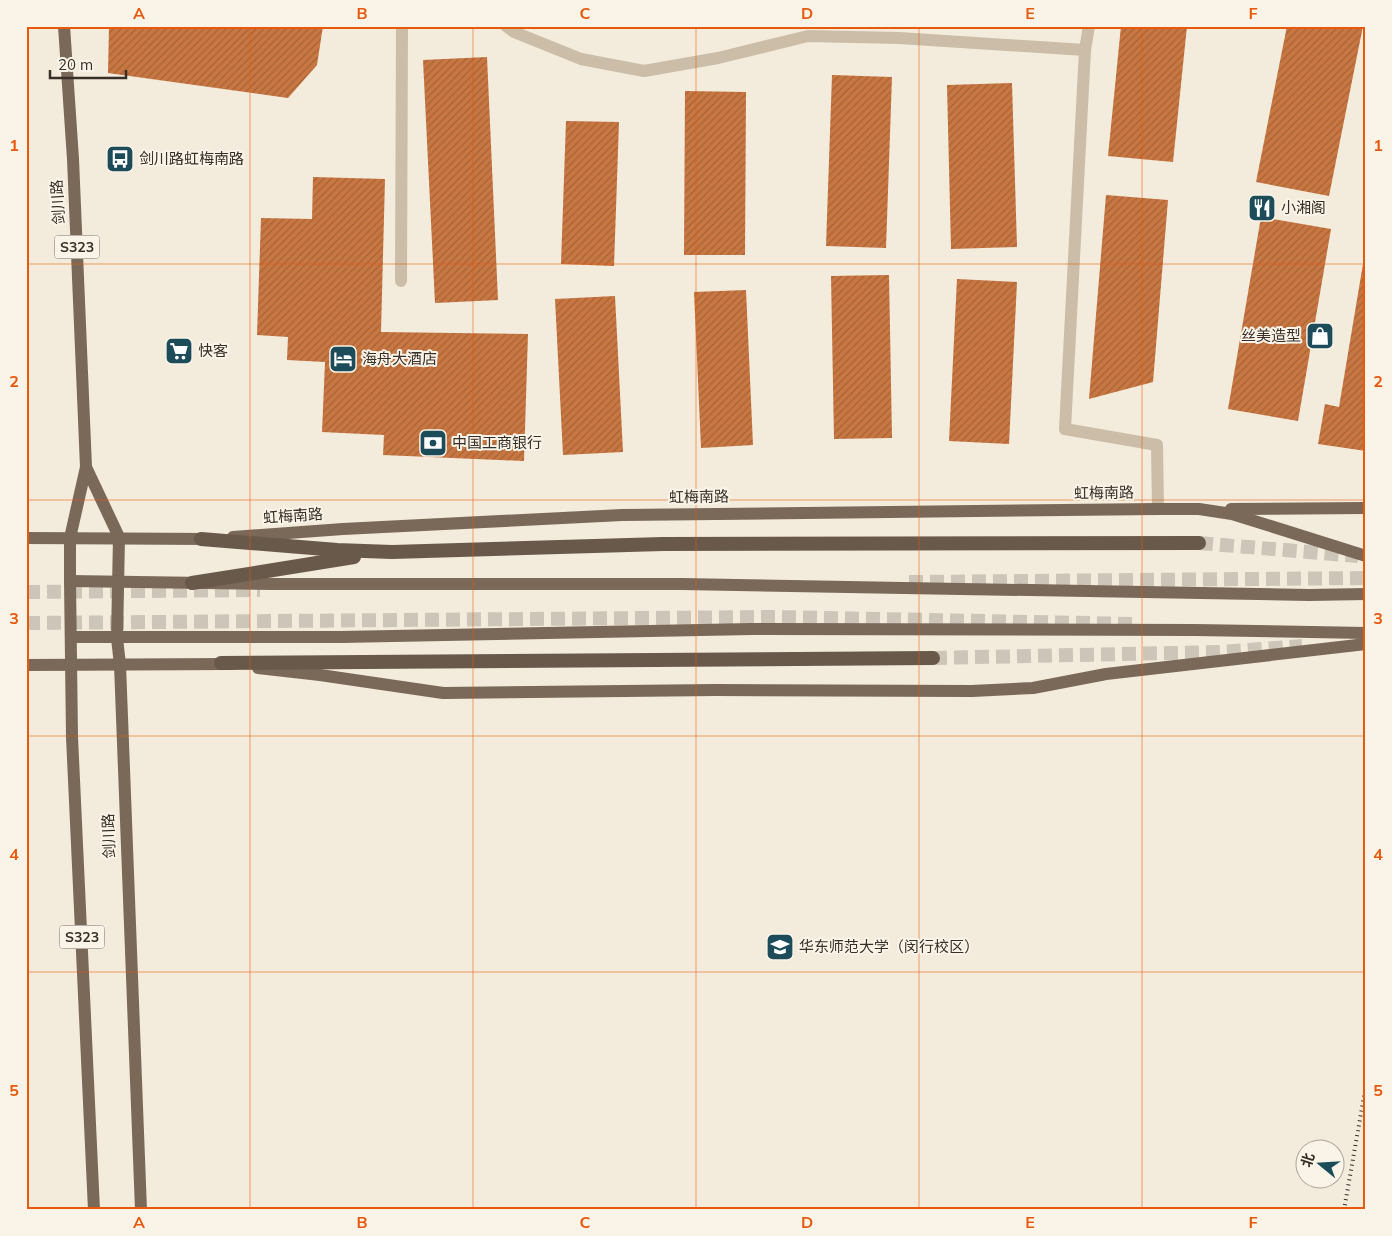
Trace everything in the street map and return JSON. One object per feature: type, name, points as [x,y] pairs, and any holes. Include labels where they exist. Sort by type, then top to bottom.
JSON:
[{"type":"highway","points":[[201,539],[337,550],[392,552],[664,544],[1199,543]]},
{"type":"highway","points":[[192,582],[392,552]]},
{"type":"highway","points":[[221,663],[933,658]]},
{"type":"main road","name":"剑川路","points":[[64,26],[73,169],[86,467],[70,538],[70,581],[72,737],[94,1210]]},
{"type":"main road","name":"剑川路","points":[[86,467],[118,537],[117,638],[120,665],[141,1210]]},
{"type":"main road","points":[[1199,509],[1366,508]]},
{"type":"main road","name":"虹梅南路","points":[[26,538],[118,537],[201,539],[344,529],[622,514],[1199,509],[1232,514],[1366,556]]},
{"type":"main road","points":[[70,581],[277,584],[682,584],[1366,594]]},
{"type":"main road","points":[[71,637],[351,637],[752,629],[1175,630],[1366,633]]},
{"type":"main road","points":[[26,665],[221,663],[443,693],[716,690],[972,691],[1033,688],[1106,674],[1366,644]]},
{"type":"street","points":[[401,281],[402,26]]},
{"type":"street","points":[[506,26],[514,32],[581,59],[644,72],[718,58],[808,36],[899,38],[1085,50]]},
{"type":"street","points":[[1089,26],[1085,50],[1065,429],[1157,445],[1158,509]]},
{"type":"building","points":[[109,26],[323,26],[317,65],[288,98],[108,73]]},
{"type":"building","points":[[1121,26],[1187,26],[1173,162],[1108,156]]},
{"type":"building","points":[[1287,26],[1363,26],[1329,196],[1256,182]]},
{"type":"building","points":[[487,57],[498,300],[435,303],[423,60]]},
{"type":"building","points":[[832,75],[892,77],[886,248],[826,246]]},
{"type":"building","points":[[1012,83],[1017,247],[951,249],[947,85]]},
{"type":"building","points":[[685,91],[746,92],[745,255],[684,255]]},
{"type":"building","points":[[566,121],[619,122],[614,266],[561,264]]},
{"type":"building","name":"海舟大酒店","points":[[313,177],[385,179],[381,332],[528,334],[524,461],[383,455],[384,435],[322,432],[325,362],[287,360],[288,337],[257,335],[261,218],[312,219]]},
{"type":"building","points":[[1106,195],[1168,200],[1153,382],[1089,399]]},
{"type":"building","points":[[1261,217],[1331,229],[1298,421],[1228,409]]},
{"type":"building","points":[[1365,252],[1366,451],[1318,444],[1325,404],[1339,407]]},
{"type":"building","points":[[889,275],[892,438],[834,439],[831,276]]},
{"type":"building","points":[[957,279],[1017,282],[1009,444],[949,441]]},
{"type":"building","points":[[746,290],[753,445],[701,448],[694,292]]},
{"type":"building","points":[[615,296],[623,452],[563,455],[555,299]]},
{"type":"tunnel","points":[[1199,543],[1358,556]]},
{"type":"tunnel","points":[[909,582],[1366,578]]},
{"type":"tunnel","points":[[26,592],[260,590]]},
{"type":"tunnel","points":[[26,623],[775,617],[1135,624]]},
{"type":"tunnel","points":[[933,658],[1220,652],[1302,646]]},
{"type":"railway","points":[[1344,1210],[1366,1085]]},
{"type":"place","name":"剑川路虹梅南路","points":[[120,159]]},
{"type":"place","name":"小湘阁","points":[[1262,208]]},
{"type":"place","name":"丝美造型","points":[[1320,336]]},
{"type":"place","name":"快客","points":[[179,351]]},
{"type":"place","name":"海舟大酒店","points":[[343,359]]},
{"type":"place","name":"中国工商银行","points":[[433,443]]},
{"type":"place","name":"华东师范大学（闵行校区）","points":[[780,947]]}]
